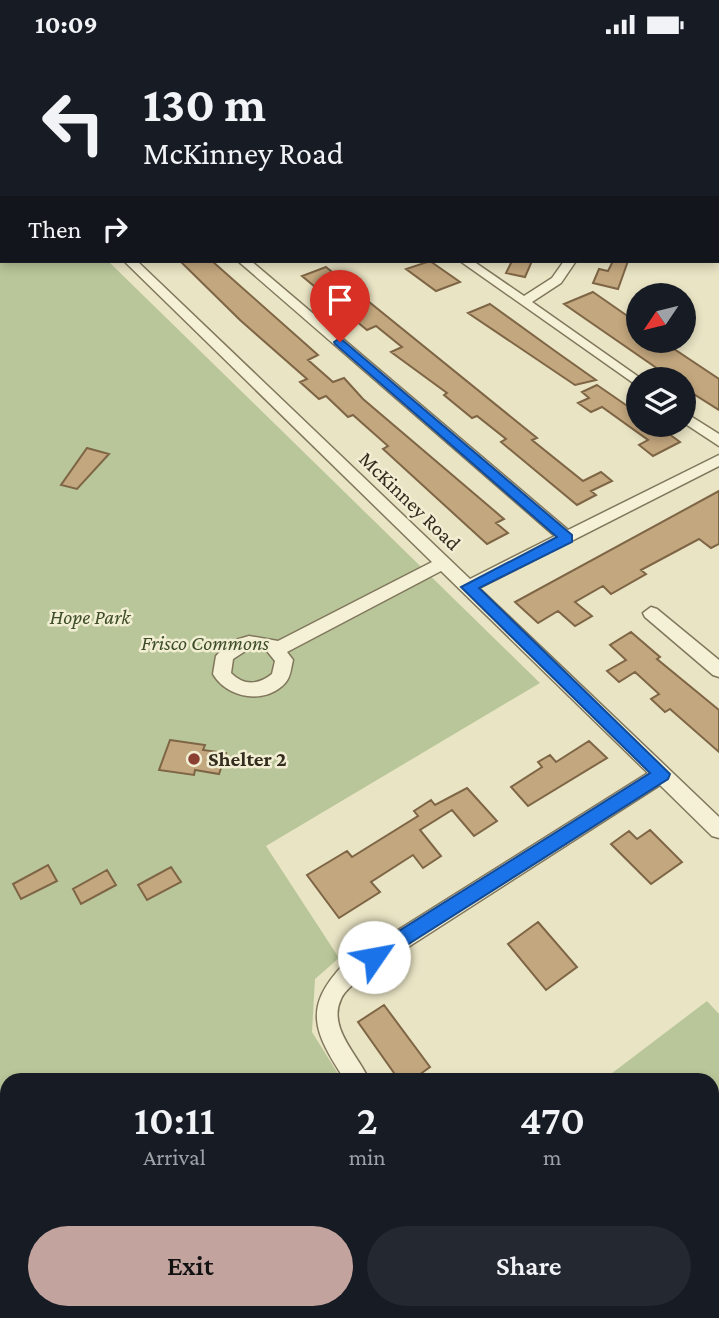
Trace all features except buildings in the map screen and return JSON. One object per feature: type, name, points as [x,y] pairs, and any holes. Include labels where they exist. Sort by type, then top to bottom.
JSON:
[{"type":"street","name":"McKinney Road","points":[[132,263],[719,830]]},
{"type":"street","points":[[246,263],[567,538]]},
{"type":"street","points":[[469,263],[626,374]]},
{"type":"street","points":[[523,301],[555,282],[565,273],[569,263]]},
{"type":"street","points":[[696,425],[719,441]]},
{"type":"street","points":[[468,587],[719,460]]},
{"type":"street","points":[[277,649],[444,563]]},
{"type":"street","points":[[651,613],[719,670]]},
{"type":"street","points":[[354,1073],[331,1035],[328,1023],[330,995],[352,971],[662,774]]},
{"type":"green space","name":"Frisco Commons","points":[[0,263],[110,263],[540,683],[266,846],[339,958],[315,979],[312,1032],[338,1073],[0,1073]]},
{"type":"green space","points":[[707,1001],[719,1014],[719,1073],[612,1073]]},
{"type":"place","name":"Shelter 2","points":[[194,759]]},
{"type":"route","points":[[340,342],[567,538],[468,587],[662,774],[374,957]]},
{"type":"park label","name":"Hope Park","points":[[90,617]]}]
